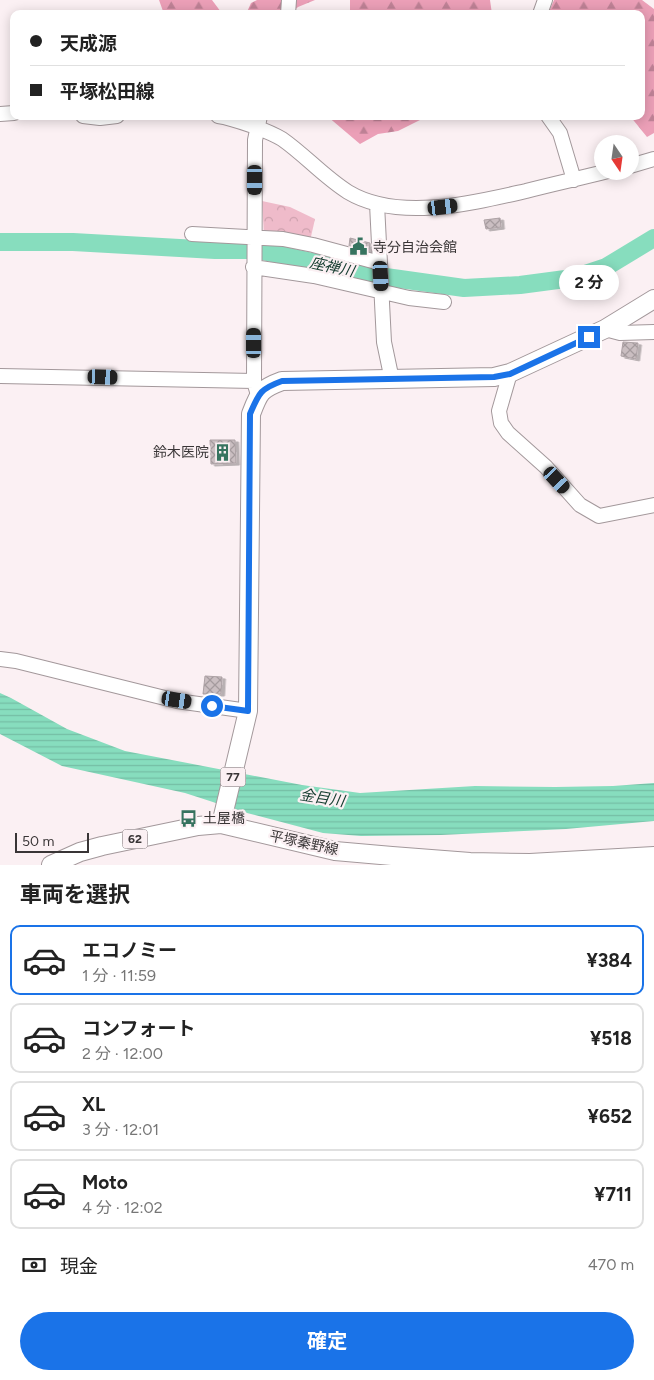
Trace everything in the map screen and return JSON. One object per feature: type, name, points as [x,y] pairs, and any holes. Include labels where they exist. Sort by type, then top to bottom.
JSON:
[{"type":"main road","points":[[256,388],[282,381],[494,377],[510,374],[605,329],[654,299]]},
{"type":"main road","name":"77","points":[[222,824],[248,711],[250,414],[256,388]]},
{"type":"main road","name":"平塚秦野線","points":[[51,865],[80,852],[102,846],[198,826],[222,824],[335,851],[470,863],[620,862],[654,856]]},
{"type":"street","points":[[245,120],[259,122],[333,182],[350,193],[377,204],[426,208],[475,203],[594,175]]},
{"type":"street","points":[[551,120],[560,133],[574,180]]},
{"type":"street","points":[[0,376],[256,388],[254,239],[259,122]]},
{"type":"street","points":[[639,163],[654,159]]},
{"type":"street","points":[[377,204],[384,342],[392,380]]},
{"type":"street","points":[[192,234],[254,239],[283,239],[380,262]]},
{"type":"street","points":[[254,267],[314,276],[382,292],[444,302]]},
{"type":"street","points":[[605,329],[620,333],[654,332]]},
{"type":"street","points":[[510,374],[499,411],[501,423],[508,433],[546,467],[580,505],[599,516],[654,505]]},
{"type":"street","points":[[0,659],[16,661],[177,700],[248,711]]},
{"type":"green space","points":[[159,0],[212,0],[220,10],[163,10]]},
{"type":"green space","points":[[257,0],[315,0],[295,10],[248,10],[251,3]]},
{"type":"green space","points":[[350,0],[490,0],[491,10],[350,10]]},
{"type":"green space","points":[[554,0],[642,0],[654,9],[654,133],[647,137],[633,120],[645,120],[645,10],[550,10]]},
{"type":"green space","points":[[332,120],[420,120],[398,131],[378,134],[360,144]]},
{"type":"green space","points":[[262,201],[290,207],[315,219],[310,241],[264,235]]},
{"type":"water","name":"金目川","points":[[0,693],[67,729],[125,751],[302,785],[360,793],[475,786],[555,787],[654,783],[654,821],[566,829],[441,835],[361,836],[323,833],[247,813],[185,793],[62,766],[0,734]]},
{"type":"building","points":[[500,218],[501,227],[486,229],[484,220]]},
{"type":"building","name":"寺分自治会館","points":[[350,238],[370,243],[369,251],[349,246]]},
{"type":"building","points":[[623,342],[638,343],[636,359],[621,356]]},
{"type":"building","name":"鈴木医院","points":[[210,440],[235,440],[236,463],[211,464]]},
{"type":"building","points":[[205,676],[222,677],[221,694],[203,694]]},
{"type":"waterway","name":"座禅川","points":[[0,242],[73,242],[215,250],[258,250],[326,265],[343,271],[464,288],[520,285],[573,278],[606,267],[654,238]]},
{"type":"place","name":"寺分自治会館","points":[[359,247]]},
{"type":"place","name":"鈴木医院","points":[[223,452]]},
{"type":"place","name":"土屋橋","points":[[189,818]]},
{"type":"route","points":[[212,706],[248,711],[250,414],[258,395],[268,386],[282,381],[494,377],[510,374],[589,337]]}]
